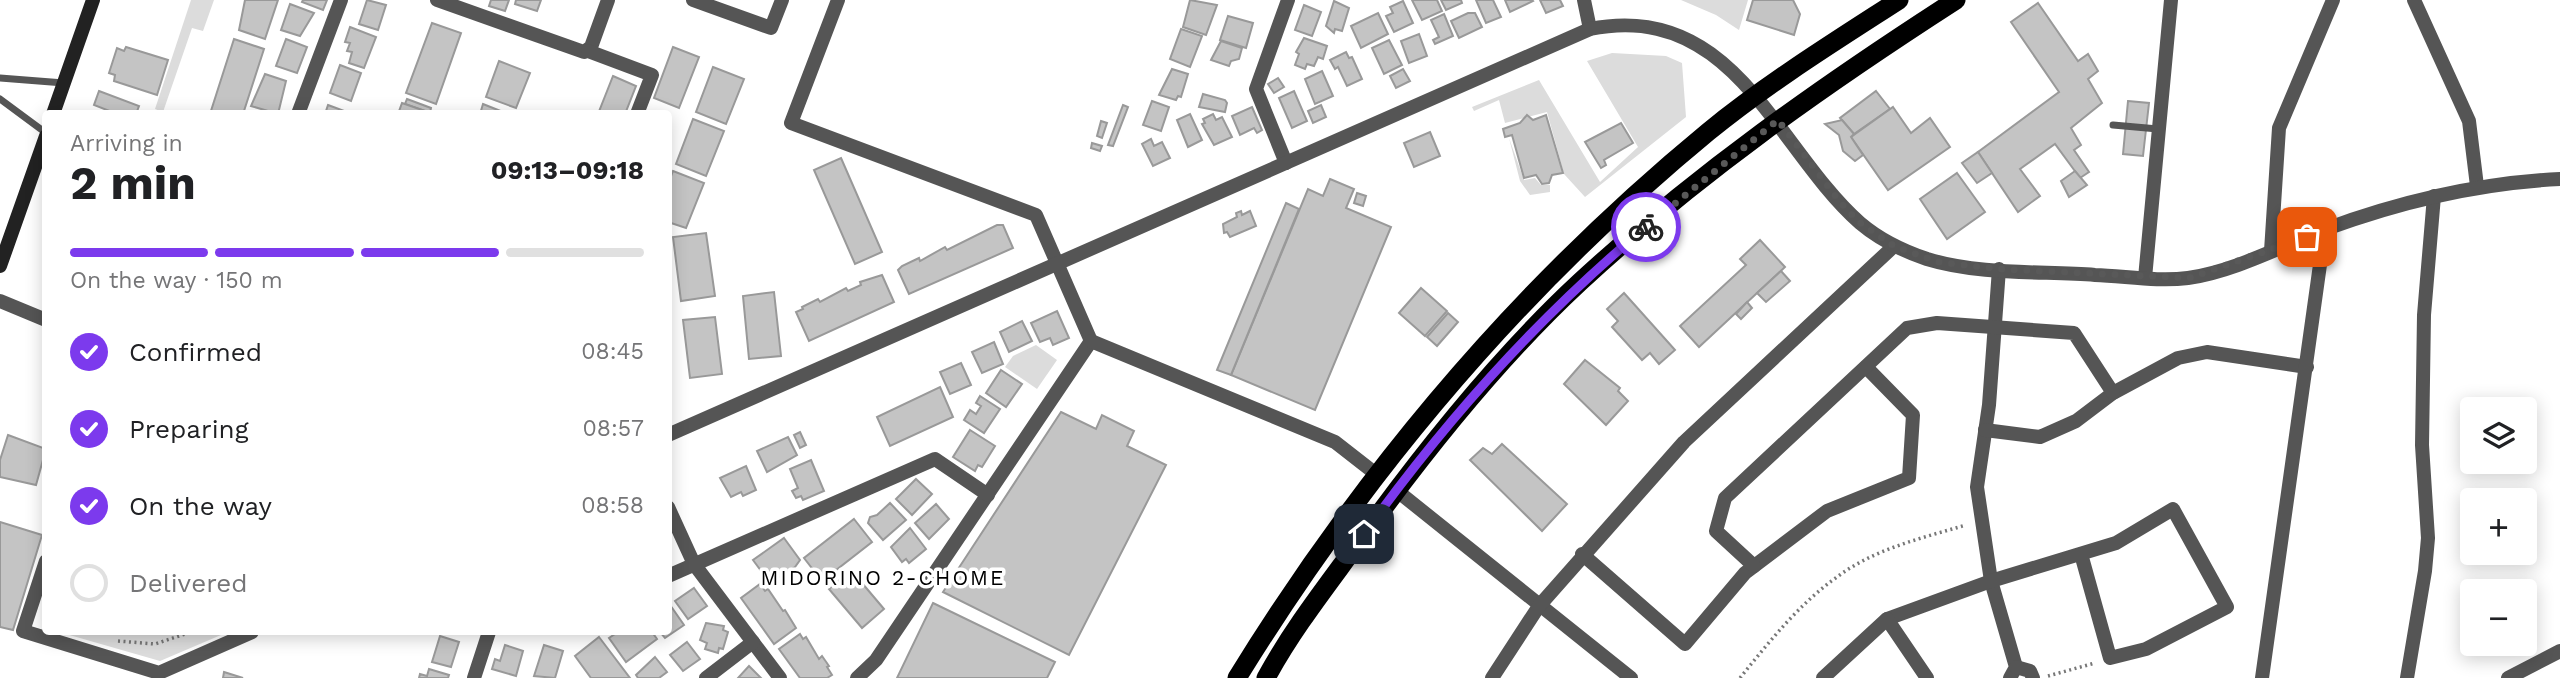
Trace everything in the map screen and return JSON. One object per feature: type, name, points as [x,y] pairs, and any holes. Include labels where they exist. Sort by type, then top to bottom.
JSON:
[{"type":"highway","points":[[1237,678],[1282,605],[1376,474],[1466,365],[1564,261],[1709,131],[1758,94],[1899,0]]},
{"type":"highway","points":[[1266,678],[1301,622],[1396,489],[1488,378],[1580,283],[1741,146],[1956,0]]},
{"type":"main road","points":[[54,110],[93,0]]},
{"type":"main road","points":[[0,266],[42,145]]},
{"type":"street","points":[[300,110],[341,0]]},
{"type":"street","points":[[437,0],[579,52],[588,51],[652,75],[639,110]]},
{"type":"street","points":[[588,51],[608,0]]},
{"type":"street","points":[[693,0],[771,28],[782,0]]},
{"type":"street","points":[[838,0],[791,124],[1036,215],[1059,262],[1091,341],[1335,442],[1376,474]]},
{"type":"street","points":[[1286,163],[1256,89],[1288,0]]},
{"type":"street","points":[[1584,0],[1590,29]]},
{"type":"street","points":[[2145,278],[2171,0]]},
{"type":"street","points":[[2271,251],[2279,128],[2333,0]]},
{"type":"street","points":[[2414,0],[2469,121],[2477,186]]},
{"type":"street","points":[[672,433],[1590,29],[1607,24],[1642,21],[1681,29],[1712,46],[1758,94],[1840,202],[1859,222],[1894,246],[1946,263],[1999,269],[2189,278],[2271,251],[2325,229],[2434,196],[2477,186],[2560,179]]},
{"type":"street","points":[[2406,678],[2425,571],[2428,538],[2422,444],[2424,315],[2434,196]]},
{"type":"street","points":[[2262,678],[2325,229]]},
{"type":"street","points":[[1492,678],[1539,607],[1582,554],[1684,442],[1894,246]]},
{"type":"street","points":[[1999,269],[1985,430],[1977,487],[1991,581],[2013,673],[2029,671],[2033,678]]},
{"type":"street","points":[[0,301],[42,318]]},
{"type":"street","points":[[1754,566],[1716,531],[1725,498],[1907,328],[1937,323],[2074,333],[2113,393]]},
{"type":"street","points":[[858,678],[876,660],[1091,341]]},
{"type":"street","points":[[1985,430],[2040,437],[2076,421],[2113,393],[2178,358],[2207,352],[2306,367]]},
{"type":"street","points":[[1582,554],[1685,644],[1754,566],[1827,510],[1909,478],[1913,415],[1866,367]]},
{"type":"street","points":[[672,574],[935,459],[988,495]]},
{"type":"street","points":[[1396,489],[1630,678]]},
{"type":"street","points":[[1823,678],[1887,619],[1991,581],[2116,543],[2173,509],[2227,607],[2146,649],[2110,658],[2081,554]]},
{"type":"street","points":[[672,516],[694,564],[779,678]]},
{"type":"street","points":[[42,573],[23,631],[159,673],[245,635]]},
{"type":"street","points":[[1887,619],[1927,678]]},
{"type":"street","points":[[474,678],[488,635]]},
{"type":"street","points":[[706,678],[753,642]]},
{"type":"street","points":[[2508,678],[2560,651]]},
{"type":"lane","points":[[0,78],[64,83]]},
{"type":"lane","points":[[0,99],[42,131]]},
{"type":"lane","points":[[2113,125],[2159,130]]},
{"type":"path","points":[[1740,678],[1783,625],[1837,576],[1893,547],[1982,520]]},
{"type":"path","points":[[107,638],[155,644],[182,635]]},
{"type":"path","points":[[2042,678],[2110,658]]},
{"type":"shaded area","points":[[191,0],[214,0],[203,31],[192,28],[164,110],[155,109]]},
{"type":"shaded area","points":[[1681,0],[1748,0],[1739,30],[1716,15]]},
{"type":"shaded area","points":[[1612,53],[1666,56],[1682,63],[1686,117],[1585,197],[1564,174],[1547,112],[1505,123],[1499,100],[1474,111],[1472,107],[1539,80],[1600,182],[1638,147],[1587,61]]},
{"type":"shaded area","points":[[1509,138],[1524,180],[1535,178],[1541,185],[1550,185],[1550,192],[1530,195],[1520,181]]},
{"type":"shaded area","points":[[1036,345],[1057,360],[1037,389],[1005,367],[1013,356]]},
{"type":"shaded area","points":[[69,635],[221,635],[160,661]]},
{"type":"building","points":[[245,0],[278,0],[265,39],[239,30]]},
{"type":"building","points":[[327,0],[323,10],[302,2]]},
{"type":"building","points":[[367,0],[386,5],[378,30],[359,24]]},
{"type":"building","points":[[491,0],[509,0],[505,11],[489,6]]},
{"type":"building","points":[[516,0],[541,0],[537,11],[515,4]]},
{"type":"building","points":[[1190,0],[1217,5],[1206,35],[1183,27]]},
{"type":"building","points":[[1412,0],[1437,0],[1442,11],[1422,20]]},
{"type":"building","points":[[1441,0],[1461,0],[1462,3],[1446,10]]},
{"type":"building","points":[[1476,0],[1493,0],[1501,17],[1486,23]]},
{"type":"building","points":[[1505,0],[1532,0],[1533,1],[1510,12]]},
{"type":"building","points":[[1540,0],[1560,0],[1563,6],[1546,13]]},
{"type":"building","points":[[1753,0],[1793,0],[1800,14],[1794,35],[1747,20]]},
{"type":"building","points":[[1334,1],[1349,8],[1342,31],[1335,29],[1334,33],[1326,26]]},
{"type":"building","points":[[1403,1],[1413,23],[1394,32],[1386,16],[1393,13],[1390,7]]},
{"type":"building","points":[[2038,3],[2078,61],[2088,54],[2098,71],[2088,79],[2102,103],[2071,128],[2081,145],[2074,150],[2089,172],[2080,178],[2055,144],[2020,169],[2040,196],[2018,212],[1978,152],[2059,92],[2011,22]]},
{"type":"building","points":[[290,4],[314,13],[300,36],[281,30]]},
{"type":"building","points":[[1304,5],[1321,12],[1312,36],[1295,30]]},
{"type":"building","points":[[1378,13],[1388,34],[1361,48],[1351,26]]},
{"type":"building","points":[[1468,13],[1475,13],[1482,27],[1459,38],[1451,21]]},
{"type":"building","points":[[1444,14],[1453,36],[1435,44],[1433,40],[1439,37],[1431,20]]},
{"type":"building","points":[[1228,16],[1253,23],[1246,48],[1220,40]]},
{"type":"building","points":[[432,23],[461,33],[436,104],[406,93]]},
{"type":"building","points":[[350,27],[376,37],[364,68],[349,63],[352,52],[347,51],[350,43],[345,42]]},
{"type":"building","points":[[1181,29],[1202,36],[1190,67],[1170,59]]},
{"type":"building","points":[[1419,34],[1427,56],[1409,63],[1401,41]]},
{"type":"building","points":[[1304,38],[1327,46],[1323,59],[1318,57],[1314,66],[1307,64],[1305,69],[1295,65],[1299,54],[1296,52]]},
{"type":"building","points":[[234,39],[264,49],[244,110],[211,110]]},
{"type":"building","points":[[286,39],[307,47],[297,73],[276,66]]},
{"type":"building","points":[[1389,40],[1402,65],[1384,74],[1372,48]]},
{"type":"building","points":[[1221,41],[1242,48],[1239,59],[1231,61],[1229,66],[1211,60]]},
{"type":"building","points":[[126,47],[168,60],[157,95],[114,81],[115,75],[109,73],[117,48],[124,51]]},
{"type":"building","points":[[673,47],[699,57],[679,108],[654,98]]},
{"type":"building","points":[[1346,52],[1349,58],[1352,57],[1362,79],[1347,86],[1338,67],[1335,69],[1330,60]]},
{"type":"building","points":[[499,61],[530,73],[516,108],[486,97]]},
{"type":"building","points":[[340,65],[361,73],[351,101],[330,93]]},
{"type":"building","points":[[713,67],[744,79],[726,124],[696,112]]},
{"type":"building","points":[[1172,69],[1188,74],[1181,97],[1178,96],[1176,100],[1159,95]]},
{"type":"building","points":[[1403,69],[1410,81],[1396,88],[1390,76]]},
{"type":"building","points":[[1322,71],[1333,96],[1315,104],[1305,79]]},
{"type":"building","points":[[265,74],[286,81],[279,110],[251,106]]},
{"type":"building","points":[[613,76],[636,86],[627,110],[600,110]]},
{"type":"building","points":[[1278,78],[1284,87],[1274,93],[1268,84]]},
{"type":"building","points":[[99,91],[139,106],[138,110],[107,110],[94,105]]},
{"type":"building","points":[[1294,91],[1307,121],[1292,128],[1279,98]]},
{"type":"building","points":[[1876,91],[1890,109],[1854,134],[1840,118]]},
{"type":"building","points":[[1203,94],[1225,100],[1225,112],[1199,107]]},
{"type":"building","points":[[407,99],[431,108],[422,110],[405,104]]},
{"type":"building","points":[[1152,101],[1169,107],[1161,131],[1143,125]]},
{"type":"building","points":[[2128,101],[2149,103],[2143,156],[2123,154]]},
{"type":"building","points":[[402,103],[422,110],[399,110]]},
{"type":"building","points":[[483,104],[498,110],[481,110]]},
{"type":"building","points":[[328,105],[342,110],[326,110]]},
{"type":"building","points":[[1123,105],[1128,107],[1113,146],[1108,145]]},
{"type":"building","points":[[1321,105],[1326,117],[1313,123],[1308,111]]},
{"type":"building","points":[[1252,107],[1262,130],[1257,133],[1254,128],[1240,135],[1232,116]]},
{"type":"building","points":[[1893,107],[1911,133],[1930,118],[1950,147],[1888,190],[1851,137]]},
{"type":"building","points":[[1190,114],[1202,140],[1188,147],[1177,120]]},
{"type":"building","points":[[1213,114],[1216,120],[1222,117],[1232,137],[1214,145],[1202,124],[1205,123],[1203,119]]},
{"type":"building","points":[[1527,115],[1533,120],[1546,115],[1563,173],[1552,175],[1549,183],[1542,184],[1536,175],[1524,178],[1512,135],[1505,137],[1503,129],[1520,123]]},
{"type":"building","points":[[693,119],[724,131],[706,176],[676,164]]},
{"type":"building","points":[[1842,120],[1854,134],[1851,137],[1863,155],[1855,161],[1843,151],[1839,135],[1825,124]]},
{"type":"building","points":[[1101,121],[1107,123],[1102,138],[1097,136]]},
{"type":"building","points":[[1621,123],[1633,143],[1604,160],[1606,165],[1601,168],[1585,142]]},
{"type":"building","points":[[1430,132],[1440,156],[1414,167],[1404,143]]},
{"type":"building","points":[[1151,139],[1154,146],[1162,142],[1170,158],[1153,166],[1142,144]]},
{"type":"building","points":[[1092,143],[1102,146],[1100,151],[1091,148]]},
{"type":"building","points":[[1978,152],[1992,173],[1977,183],[1962,163]]},
{"type":"building","points":[[841,158],[882,252],[855,264],[814,170]]},
{"type":"building","points":[[673,171],[704,183],[686,228],[672,223]]},
{"type":"building","points":[[2075,171],[2087,185],[2069,197],[2061,181]]},
{"type":"building","points":[[1957,173],[1985,212],[1947,239],[1920,199]]},
{"type":"building","points":[[1330,179],[1354,189],[1346,208],[1391,227],[1315,410],[1231,375],[1308,189],[1323,196]]},
{"type":"building","points":[[1357,193],[1366,196],[1363,206],[1354,203]]},
{"type":"building","points":[[1286,203],[1299,209],[1231,375],[1217,370]]},
{"type":"building","points":[[1241,211],[1242,215],[1250,211],[1256,226],[1230,237],[1227,232],[1224,233],[1223,224],[1237,217],[1236,213]]},
{"type":"building","points":[[997,225],[1003,225],[1013,248],[909,294],[898,270],[902,266],[919,258],[920,261],[945,247],[947,250]]},
{"type":"building","points":[[706,233],[715,296],[681,301],[673,237]]},
{"type":"building","points":[[1760,240],[1785,267],[1699,347],[1680,326],[1746,265],[1740,259]]},
{"type":"building","points":[[1781,271],[1790,281],[1766,302],[1757,293]]},
{"type":"building","points":[[882,275],[894,302],[809,341],[796,312],[818,299],[820,302],[846,288],[848,291],[861,285],[860,282]]},
{"type":"building","points":[[1421,288],[1447,311],[1425,336],[1399,313]]},
{"type":"building","points":[[774,292],[781,356],[749,359],[743,296]]},
{"type":"building","points":[[1624,293],[1675,350],[1659,364],[1650,353],[1642,360],[1612,327],[1618,321],[1607,309]]},
{"type":"building","points":[[1747,302],[1752,308],[1741,319],[1736,314]]},
{"type":"building","points":[[1057,311],[1069,338],[1053,345],[1050,338],[1040,342],[1031,323]]},
{"type":"building","points":[[1448,313],[1458,322],[1437,346],[1427,337]]},
{"type":"building","points":[[715,317],[722,374],[690,378],[683,320]]},
{"type":"building","points":[[1022,321],[1032,341],[1009,352],[1000,332]]},
{"type":"building","points":[[994,342],[1003,364],[982,373],[972,352]]},
{"type":"building","points":[[1585,360],[1620,388],[1618,391],[1628,401],[1606,425],[1564,384]]},
{"type":"building","points":[[961,363],[971,385],[950,394],[940,372]]},
{"type":"building","points":[[1001,370],[1022,384],[1006,407],[986,393]]},
{"type":"building","points":[[940,387],[953,417],[890,446],[877,417]]},
{"type":"building","points":[[980,396],[1000,409],[984,433],[964,420],[970,410],[976,414],[981,406],[976,403]]},
{"type":"building","points":[[1061,412],[1096,429],[1102,415],[1134,431],[1127,446],[1166,465],[1069,655],[943,592]]},
{"type":"building","points":[[970,430],[995,446],[982,467],[978,465],[975,471],[953,457]]},
{"type":"building","points":[[800,432],[806,445],[800,448],[794,435]]},
{"type":"building","points":[[8,435],[42,448],[42,463],[36,485],[0,477],[0,460]]},
{"type":"building","points":[[788,437],[797,455],[767,472],[757,451]]},
{"type":"building","points":[[1502,444],[1567,504],[1542,531],[1470,460],[1483,448],[1492,454]]},
{"type":"building","points":[[811,460],[824,491],[803,500],[801,496],[796,498],[792,491],[798,488],[790,469]]},
{"type":"building","points":[[746,466],[756,490],[743,496],[741,492],[731,497],[720,478]]},
{"type":"building","points":[[916,479],[932,494],[912,515],[896,499]]},
{"type":"building","points":[[890,503],[906,520],[883,540],[868,523],[870,517],[877,515]]},
{"type":"building","points":[[936,504],[949,519],[929,539],[915,523]]},
{"type":"building","points":[[854,519],[872,542],[822,581],[804,558]]},
{"type":"building","points":[[0,522],[42,535],[13,630],[0,627]]},
{"type":"building","points":[[910,528],[926,549],[909,563],[906,559],[902,562],[891,547]]},
{"type":"building","points":[[784,538],[800,560],[795,567],[770,583],[753,560]]},
{"type":"building","points":[[851,570],[884,609],[862,628],[829,589]]},
{"type":"building","points":[[760,584],[765,591],[768,589],[796,628],[774,644],[741,598]]},
{"type":"building","points":[[694,588],[707,606],[688,619],[675,601]]},
{"type":"building","points":[[933,603],[1055,662],[1047,678],[897,678]]},
{"type":"building","points":[[672,608],[684,625],[672,633]]},
{"type":"building","points":[[706,623],[724,626],[723,630],[728,632],[723,649],[719,648],[718,653],[705,649],[707,643],[700,640]]},
{"type":"building","points":[[800,634],[803,639],[806,637],[819,659],[822,656],[832,675],[827,678],[800,678],[779,649]]},
{"type":"building","points":[[614,635],[654,635],[657,639],[626,662],[609,638]]},
{"type":"building","points":[[440,636],[459,642],[451,667],[432,662]]},
{"type":"building","points":[[599,637],[630,678],[591,678],[575,656]]},
{"type":"building","points":[[687,642],[700,659],[683,671],[670,655]]},
{"type":"building","points":[[505,645],[523,651],[516,676],[492,669],[495,659],[500,661]]},
{"type":"building","points":[[544,645],[563,651],[555,678],[534,676]]},
{"type":"building","points":[[655,657],[667,672],[659,678],[638,678],[636,675]]},
{"type":"building","points":[[749,666],[761,678],[738,678]]},
{"type":"building","points":[[429,669],[449,675],[448,678],[419,678],[420,674],[427,676]]},
{"type":"building","points":[[224,672],[243,678],[223,678]]},
{"type":"way so far","points":[[1646,227],[1741,146],[1778,120],[1840,202],[1859,222],[1894,246],[1938,262],[1999,269],[2189,278],[2207,274],[2307,237]]},
{"type":"district","name":"MIDORINO 2-CHOME","points":[[883,578]]},
{"type":"route","points":[[1364,534],[1396,489],[1488,378],[1580,283],[1646,227]]}]
